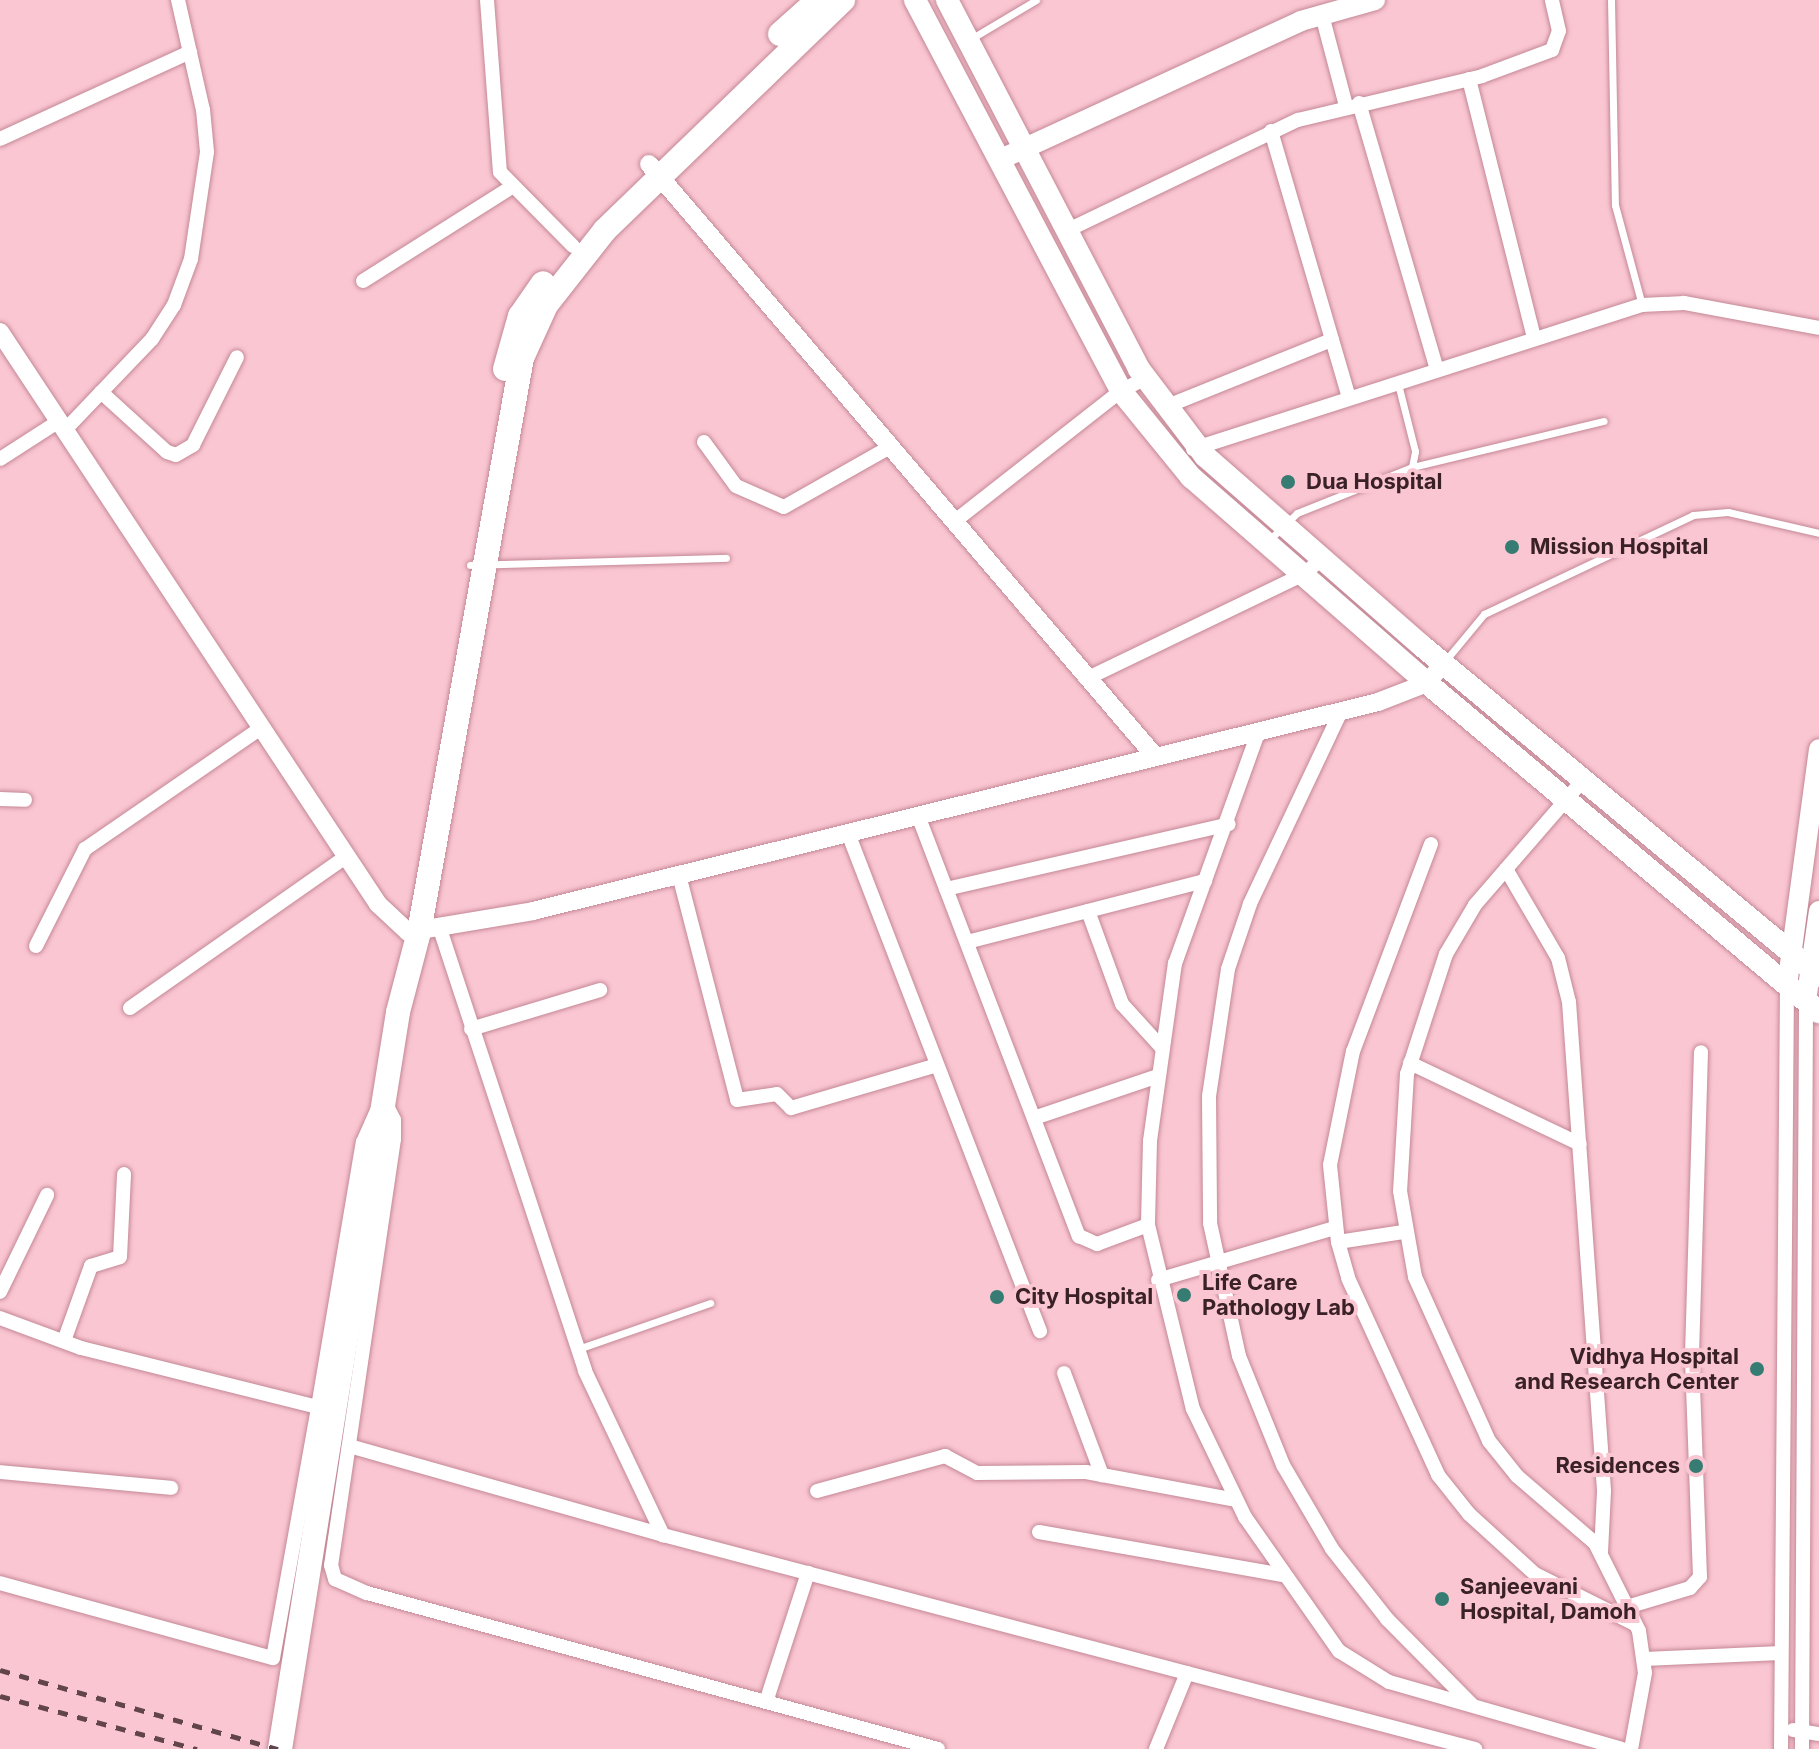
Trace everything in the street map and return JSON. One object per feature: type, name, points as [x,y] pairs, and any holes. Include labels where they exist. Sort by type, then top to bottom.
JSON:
[{"type":"highway","points":[[477,565],[529,339],[584,256],[653,170],[818,0]]},
{"type":"highway","points":[[280,1749],[383,1100],[419,936],[512,336],[573,246],[843,0]]},
{"type":"main road","points":[[915,0],[1066,281],[1121,391],[1177,460],[1266,543],[1427,683],[1812,1007]]},
{"type":"main road","points":[[947,0],[1145,378],[1197,446],[1280,524],[1444,663],[1810,960]]},
{"type":"main road","points":[[999,160],[1322,15],[1375,0]]},
{"type":"main road","points":[[1066,281],[1088,269]]},
{"type":"main road","points":[[1812,1007],[1810,960],[1819,749]]},
{"type":"main road","points":[[1787,986],[1810,960],[1819,911]]},
{"type":"street","points":[[0,459],[62,425],[101,392],[152,339],[174,305],[191,259],[207,152],[178,0]]},
{"type":"street","points":[[487,0],[497,161],[510,188],[573,246]]},
{"type":"street","points":[[1068,230],[1271,131],[1353,105],[1469,79],[1552,50],[1559,31],[1552,0]]},
{"type":"street","points":[[1322,15],[1437,369]]},
{"type":"street","points":[[0,139],[190,52]]},
{"type":"street","points":[[1469,79],[1534,338]]},
{"type":"street","points":[[1271,131],[1349,397]]},
{"type":"street","points":[[653,170],[1154,755]]},
{"type":"street","points":[[363,281],[510,188]]},
{"type":"street","points":[[1177,460],[1197,446],[1642,305],[1684,303],[1819,328]]},
{"type":"street","points":[[0,332],[378,904],[419,936],[471,1029],[578,1349],[663,1535]]},
{"type":"street","points":[[1165,407],[1332,340]]},
{"type":"street","points":[[101,392],[167,452],[176,455],[193,445],[237,357]]},
{"type":"street","points":[[955,521],[1121,391],[1145,378]]},
{"type":"street","points":[[704,442],[736,486],[784,507],[892,446]]},
{"type":"street","points":[[1086,679],[1304,574],[1321,559]]},
{"type":"street","points":[[419,936],[919,818],[1154,755],[1258,733],[1402,695],[1427,683],[1444,663]]},
{"type":"street","points":[[1342,709],[1250,904],[1228,969],[1209,1096],[1210,1223],[1239,1356],[1283,1465],[1332,1549],[1387,1619],[1474,1707]]},
{"type":"street","points":[[36,946],[85,849],[261,728]]},
{"type":"street","points":[[1258,733],[1229,824],[1175,963],[1146,1182],[1148,1225],[1158,1280],[1193,1409],[1235,1500],[1318,1626],[1361,1667],[1389,1682],[1622,1749]]},
{"type":"street","points":[[1584,779],[1459,928],[1410,1063],[1399,1154],[1403,1232],[1415,1277],[1489,1441],[1517,1476],[1587,1534],[1601,1553],[1635,1624],[1644,1659],[1644,1696],[1631,1749]]},
{"type":"street","points":[[0,799],[25,800]]},
{"type":"street","points":[[919,818],[1084,1242],[1097,1244],[1148,1225]]},
{"type":"street","points":[[946,889],[1229,824]]},
{"type":"street","points":[[848,833],[934,1066],[1040,1331]]},
{"type":"street","points":[[1431,844],[1353,1051],[1330,1165],[1336,1235],[1367,1321],[1438,1475],[1469,1514],[1526,1566],[1635,1624]]},
{"type":"street","points":[[130,1008],[346,857]]},
{"type":"street","points":[[1506,869],[1563,971],[1580,1144],[1604,1491],[1601,1553]]},
{"type":"street","points":[[679,875],[737,1100],[777,1094],[791,1108],[934,1066]]},
{"type":"street","points":[[967,942],[1205,881]]},
{"type":"street","points":[[1088,911],[1122,1004],[1162,1048]]},
{"type":"street","points":[[1781,1749],[1787,986]]},
{"type":"street","points":[[471,1029],[600,990]]},
{"type":"street","points":[[1802,1749],[1804,1275],[1812,1007]]},
{"type":"street","points":[[1627,1607],[1690,1588],[1700,1577],[1692,1355],[1701,1052]]},
{"type":"street","points":[[1410,1063],[1580,1144]]},
{"type":"street","points":[[1034,1118],[1158,1076]]},
{"type":"street","points":[[0,1583],[273,1658],[363,1142],[383,1100]]},
{"type":"street","points":[[383,1100],[394,1120],[394,1139],[331,1565],[342,1584],[938,1749]]},
{"type":"street","points":[[64,1341],[91,1266],[120,1257],[124,1174]]},
{"type":"street","points":[[0,1292],[47,1195]]},
{"type":"street","points":[[1158,1280],[1336,1235],[1403,1232]]},
{"type":"street","points":[[1785,1275],[1804,1275]]},
{"type":"street","points":[[0,1318],[64,1341],[318,1407]]},
{"type":"street","points":[[1064,1373],[1102,1475]]},
{"type":"street","points":[[1784,1389],[1804,1388]]},
{"type":"street","points":[[349,1446],[663,1535],[1475,1749]]},
{"type":"street","points":[[817,1491],[945,1456],[977,1473],[1102,1475],[1235,1500]]},
{"type":"street","points":[[0,1472],[171,1488]]},
{"type":"street","points":[[1783,1501],[1803,1501]]},
{"type":"street","points":[[1039,1532],[1284,1575]]},
{"type":"street","points":[[766,1702],[808,1573]]},
{"type":"street","points":[[1644,1659],[1781,1653]]},
{"type":"street","points":[[1156,1749],[1187,1673]]},
{"type":"street","points":[[1781,1728],[1819,1734]]},
{"type":"lane","points":[[969,40],[1036,0]]},
{"type":"lane","points":[[1611,0],[1615,205],[1642,305]]},
{"type":"lane","points":[[1398,382],[1415,451],[1412,467]]},
{"type":"lane","points":[[1266,543],[1280,524],[1412,467],[1604,421]]},
{"type":"lane","points":[[1444,663],[1484,614],[1693,515],[1728,512],[1819,533]]},
{"type":"lane","points":[[477,565],[726,558]]},
{"type":"lane","points":[[578,1349],[710,1303]]},
{"type":"railway","points":[[0,1670],[278,1749]]},
{"type":"railway","points":[[0,1696],[197,1749]]},
{"type":"place","name":"Dua Hospital","points":[[1288,482]]},
{"type":"place","name":"Mission Hospital","points":[[1512,547]]},
{"type":"place","name":"Life Care Pathology Lab","points":[[1184,1295]]},
{"type":"place","name":"City Hospital","points":[[997,1297]]},
{"type":"place","name":"Vidhya Hospital and Research Center","points":[[1757,1369]]},
{"type":"place","name":"Residences","points":[[1696,1466]]},
{"type":"place","name":"Sanjeevani Hospital, Damoh","points":[[1442,1599]]}]
